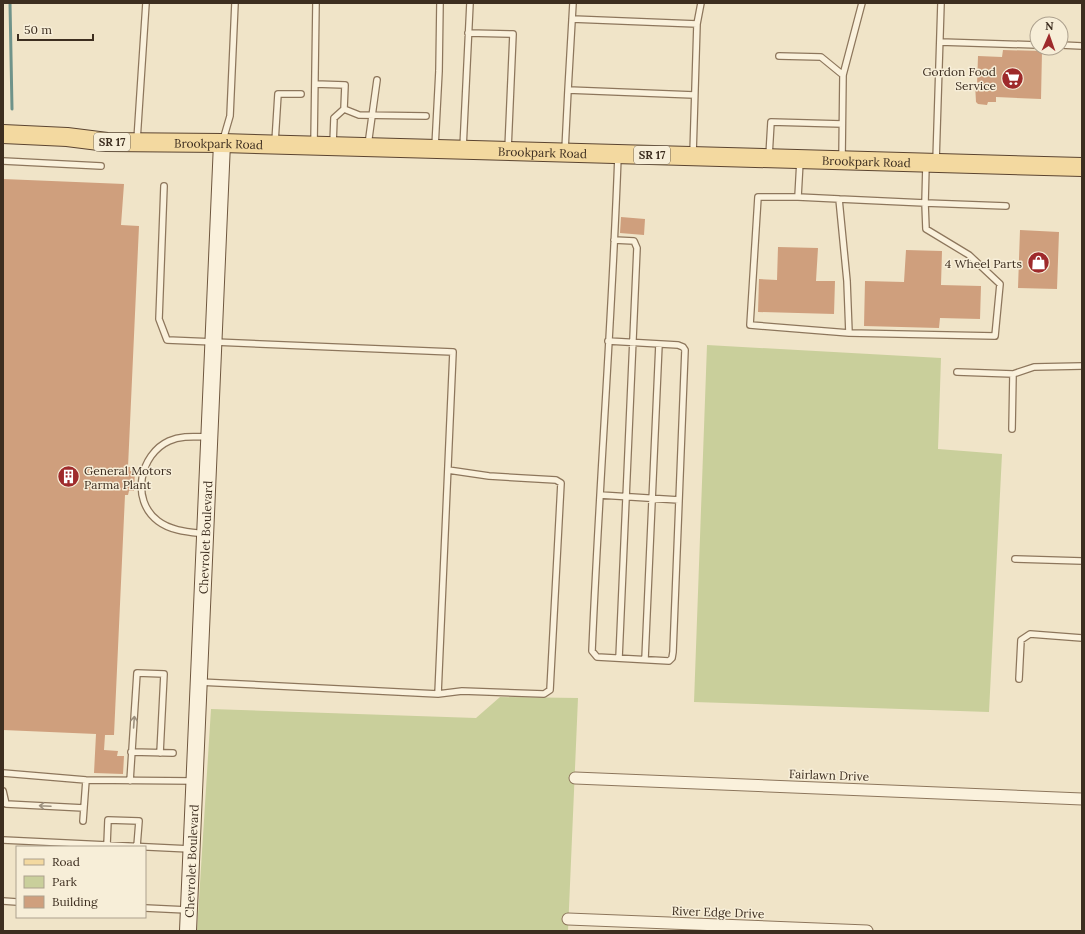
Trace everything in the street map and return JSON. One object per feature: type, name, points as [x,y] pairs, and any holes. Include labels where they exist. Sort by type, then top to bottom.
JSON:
[{"type":"main road","name":"Brookpark Road","points":[[3,134],[67,137],[107,142],[222,143],[1082,167]]},
{"type":"main road","name":"Chevrolet Boulevard","points":[[188,931],[222,143]]},
{"type":"street","name":"Fairlawn Drive","points":[[575,778],[1082,799]]},
{"type":"street","name":"River Edge Drive","points":[[568,919],[867,931]]},
{"type":"lane","points":[[137,142],[146,3]]},
{"type":"lane","points":[[222,143],[230,116],[236,3]]},
{"type":"lane","points":[[314,146],[316,3]]},
{"type":"lane","points":[[435,149],[439,71],[440,3]]},
{"type":"lane","points":[[463,150],[470,3]]},
{"type":"lane","points":[[565,153],[573,3]]},
{"type":"lane","points":[[693,156],[697,24],[701,3]]},
{"type":"lane","points":[[842,160],[843,75],[862,3]]},
{"type":"lane","points":[[941,3],[940,42],[931,163],[925,203],[926,229],[969,255],[1000,284],[995,336],[849,333],[750,325],[758,197],[798,197],[925,203],[1006,206]]},
{"type":"lane","points":[[572,19],[697,24]]},
{"type":"lane","points":[[468,33],[513,34],[508,151]]},
{"type":"lane","points":[[940,42],[1029,44]]},
{"type":"lane","points":[[1069,45],[1082,46]]},
{"type":"lane","points":[[779,56],[821,58],[843,75]]},
{"type":"lane","points":[[368,147],[377,80]]},
{"type":"lane","points":[[315,84],[345,85],[344,109],[334,118],[333,146]]},
{"type":"lane","points":[[568,90],[694,95]]},
{"type":"lane","points":[[274,145],[278,94],[301,94]]},
{"type":"lane","points":[[344,109],[359,115],[426,116]]},
{"type":"lane","points":[[769,158],[771,122],[842,124]]},
{"type":"lane","points":[[608,341],[678,345],[683,347],[685,350],[672,658],[669,661],[597,657],[592,651],[608,341],[614,240],[618,154]]},
{"type":"lane","points":[[798,197],[800,159]]},
{"type":"lane","points":[[3,161],[101,166]]},
{"type":"lane","points":[[164,186],[158,319],[167,340],[452,352],[438,694]]},
{"type":"lane","points":[[839,199],[847,281],[849,333]]},
{"type":"lane","points":[[614,240],[634,241],[637,243],[619,658]]},
{"type":"lane","points":[[645,659],[659,344]]},
{"type":"lane","points":[[957,372],[1014,374],[1034,367],[1082,366]]},
{"type":"lane","points":[[1012,429],[1014,374]]},
{"type":"lane","points":[[205,534],[179,530],[157,521],[149,512],[142,482],[145,465],[160,447],[176,438],[209,436]]},
{"type":"lane","points":[[198,682],[438,694],[462,691],[544,694],[550,690],[561,483],[556,480],[489,476],[448,470]]},
{"type":"lane","points":[[600,495],[679,500]]},
{"type":"lane","points":[[1015,558],[1082,562]]},
{"type":"lane","points":[[1019,679],[1021,640],[1025,636],[1030,634],[1082,638]]},
{"type":"lane","points":[[130,781],[138,673],[164,674],[160,753]]},
{"type":"lane","points":[[132,752],[173,753]]},
{"type":"lane","points":[[3,773],[86,780],[194,781]]},
{"type":"lane","points":[[83,821],[86,780]]},
{"type":"lane","points":[[3,791],[6,804],[84,808]]},
{"type":"lane","points":[[3,840],[107,845],[137,846],[139,822],[108,820],[107,845]]},
{"type":"lane","points":[[146,846],[191,849]]},
{"type":"lane","points":[[3,901],[16,902]]},
{"type":"lane","points":[[146,908],[188,910]]},
{"type":"green space","points":[[707,345],[941,358],[938,449],[1002,454],[989,712],[694,702]]},
{"type":"green space","points":[[500,697],[578,698],[568,931],[197,931],[211,709],[476,718]]},
{"type":"building","points":[[1003,50],[1029,51],[1029,56],[1042,56],[1041,99],[996,97],[996,102],[988,102],[987,105],[978,104],[976,102],[975,84],[977,85],[978,56],[1002,57]]},
{"type":"building","name":"General Motors Parma Plant","points":[[3,179],[124,184],[121,225],[139,226],[128,467],[130,467],[130,471],[135,471],[134,491],[129,491],[128,495],[125,495],[114,735],[105,735],[104,750],[118,751],[117,756],[124,756],[123,774],[94,773],[96,734],[3,730]]},
{"type":"building","points":[[621,217],[645,219],[644,235],[620,233]]},
{"type":"building","points":[[1020,230],[1059,232],[1057,289],[1018,288]]},
{"type":"building","points":[[778,247],[818,248],[816,281],[835,281],[834,314],[758,312],[759,279],[777,280]]},
{"type":"building","points":[[906,250],[942,251],[941,285],[981,286],[980,319],[940,318],[939,328],[864,326],[865,281],[904,282]]},
{"type":"waterway","points":[[10,3],[12,109]]},
{"type":"place","name":"Gordon Food Service","points":[[1012,78]]},
{"type":"place","name":"4 Wheel Parts","points":[[1038,263]]},
{"type":"place","name":"General Motors Parma Plant","points":[[69,477]]}]
